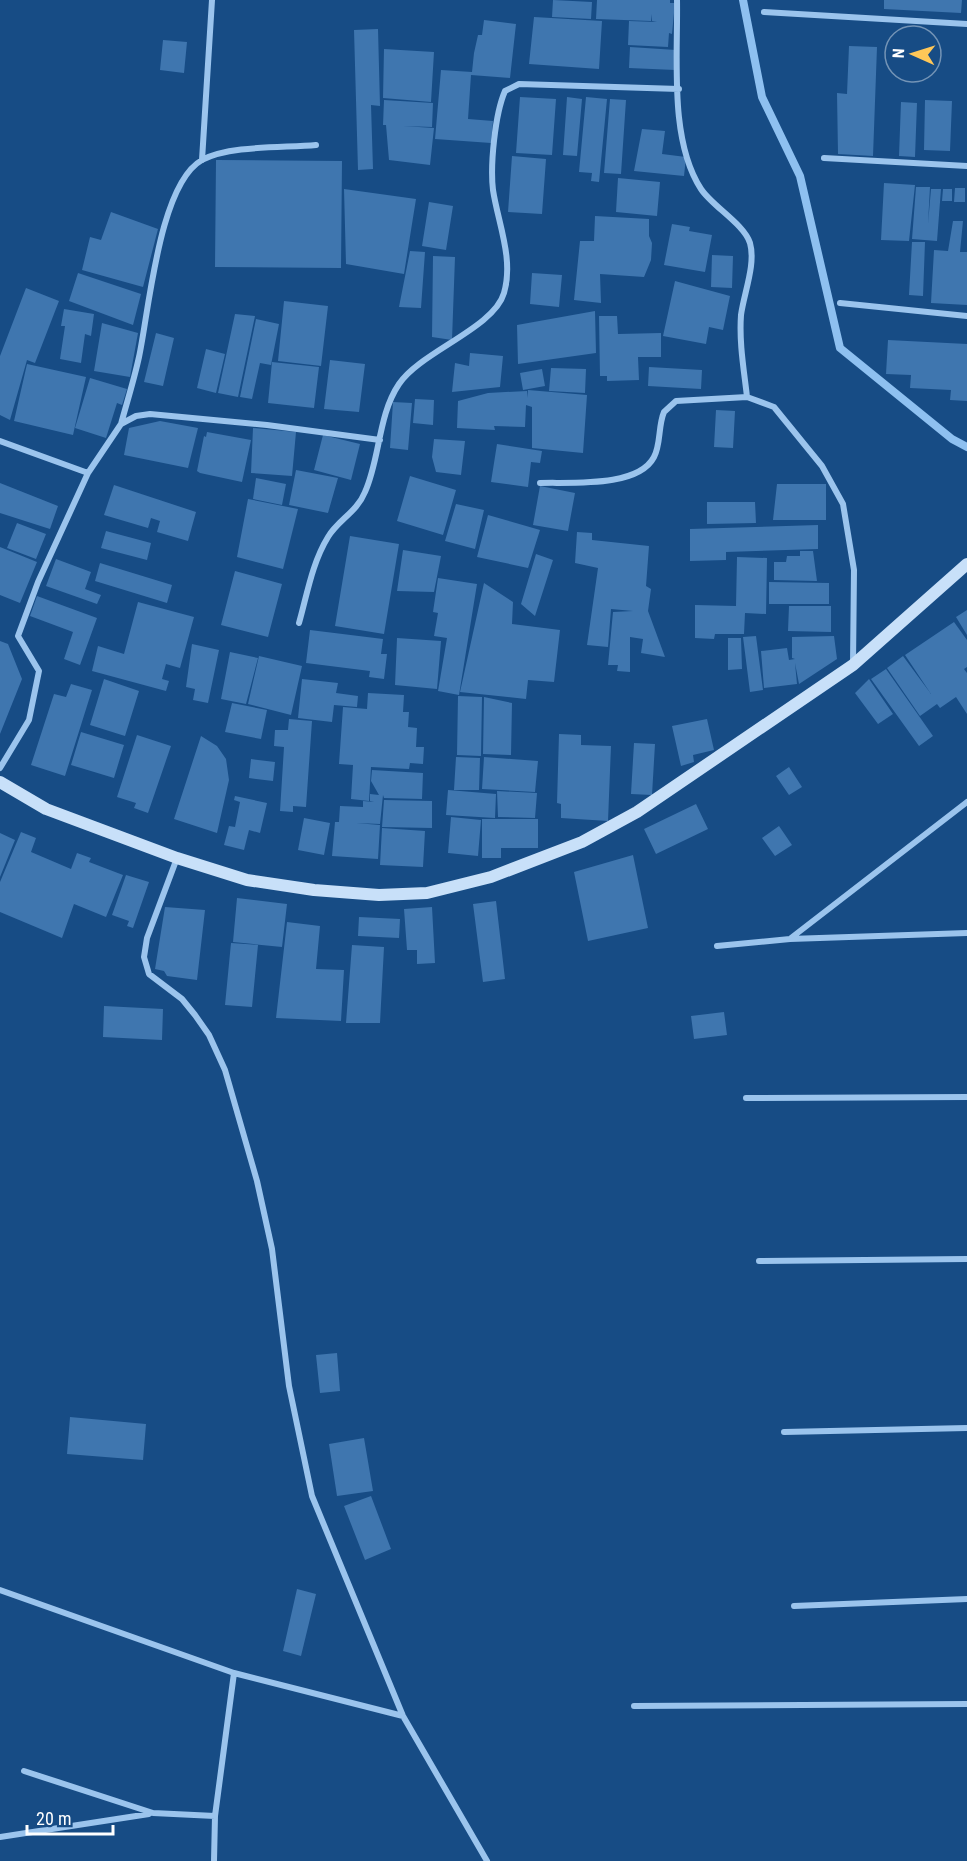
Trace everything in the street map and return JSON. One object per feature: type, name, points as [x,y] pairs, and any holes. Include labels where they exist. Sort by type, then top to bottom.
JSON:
[{"type":"street","points":[[202,160],[212,0]]},
{"type":"street","points":[[677,0],[681,135],[701,189],[743,231],[750,242],[751,258],[741,316],[741,349],[747,397]]},
{"type":"street","points":[[764,12],[967,24]]},
{"type":"street","points":[[299,623],[318,557],[329,536],[356,509],[366,492],[390,403],[407,373],[481,321],[496,308],[504,294],[506,277],[504,236],[492,172],[505,91],[519,84],[679,89]]},
{"type":"street","points":[[0,768],[28,720],[39,671],[18,636],[38,582],[88,473],[121,424],[139,357],[165,221],[175,193],[202,160],[226,153],[316,145]]},
{"type":"street","points":[[824,158],[967,166]]},
{"type":"street","points":[[840,303],[967,316]]},
{"type":"street","points":[[540,483],[613,480],[632,476],[647,467],[655,456],[660,422],[668,407],[676,402],[747,397],[774,407],[822,466],[843,504],[854,570],[853,665]]},
{"type":"street","points":[[121,424],[136,416],[150,414],[296,428],[380,440]]},
{"type":"street","points":[[0,441],[88,473]]},
{"type":"street","points":[[0,782],[46,809],[177,858],[247,880],[314,890],[379,895],[427,893],[491,877],[582,842],[637,812],[853,665],[967,564]]},
{"type":"street","points":[[790,939],[967,802]]},
{"type":"street","points":[[177,858],[147,938],[144,957],[149,974],[182,999],[205,1029],[225,1070],[257,1181],[272,1249],[289,1386],[312,1496],[354,1603],[403,1716],[487,1861]]},
{"type":"street","points":[[717,946],[790,939],[967,933]]},
{"type":"street","points":[[746,1098],[967,1097]]},
{"type":"street","points":[[759,1261],[967,1259]]},
{"type":"street","points":[[784,1432],[967,1428]]},
{"type":"street","points":[[0,1590],[234,1673],[403,1716]]},
{"type":"street","points":[[794,1606],[967,1599]]},
{"type":"street","points":[[214,1861],[215,1816],[234,1673]]},
{"type":"street","points":[[634,1706],[967,1704]]},
{"type":"street","points":[[24,1771],[153,1813]]},
{"type":"street","points":[[0,1837],[153,1813],[215,1816]]},
{"type":"building","points":[[553,0],[592,2],[591,19],[552,17]]},
{"type":"building","points":[[597,0],[670,0],[670,3],[675,3],[672,34],[669,33],[668,47],[628,45],[629,21],[657,22],[652,21],[652,14],[651,21],[596,19]]},
{"type":"building","points":[[884,0],[962,0],[961,13],[884,9]]},
{"type":"building","points":[[534,17],[602,21],[599,69],[529,64]]},
{"type":"building","points":[[484,20],[516,24],[510,78],[471,75],[468,119],[493,121],[491,143],[435,139],[441,70],[472,72],[478,35],[482,35]]},
{"type":"building","points":[[378,29],[380,106],[371,105],[373,169],[358,170],[354,30]]},
{"type":"building","points":[[163,40],[187,42],[184,73],[160,70]]},
{"type":"building","points":[[849,46],[877,47],[873,156],[838,154],[837,93],[847,94]]},
{"type":"building","points":[[630,47],[676,50],[675,70],[629,68]]},
{"type":"building","points":[[384,49],[434,52],[431,102],[383,98]]},
{"type":"building","points":[[520,97],[556,99],[552,155],[516,153]]},
{"type":"building","points":[[567,97],[582,99],[577,156],[563,155]]},
{"type":"building","points":[[586,97],[607,99],[599,182],[591,181],[592,173],[579,172]]},
{"type":"building","points":[[610,99],[626,100],[621,174],[604,173]]},
{"type":"building","points":[[384,100],[433,103],[432,127],[403,126],[434,128],[430,165],[389,160],[386,125],[383,125]]},
{"type":"building","points":[[925,100],[952,101],[950,151],[924,150]]},
{"type":"building","points":[[901,102],[917,103],[915,157],[899,156]]},
{"type":"building","points":[[642,129],[665,131],[662,154],[686,157],[684,176],[634,171]]},
{"type":"building","points":[[512,156],[546,159],[542,214],[508,212]]},
{"type":"building","points":[[216,160],[342,161],[341,268],[215,267]]},
{"type":"building","points":[[618,178],[660,182],[657,216],[616,212]]},
{"type":"building","points":[[884,183],[915,185],[909,241],[881,240]]},
{"type":"building","points":[[916,187],[930,187],[928,224],[931,189],[941,189],[937,241],[912,239]]},
{"type":"building","points":[[955,188],[965,188],[965,202],[954,202]]},
{"type":"building","points":[[344,189],[416,199],[404,274],[346,264]]},
{"type":"building","points":[[943,189],[952,189],[952,201],[942,201]]},
{"type":"building","points":[[429,202],[453,206],[446,250],[422,246]]},
{"type":"building","points":[[111,212],[158,229],[143,287],[82,270],[90,237],[101,240]]},
{"type":"building","points":[[595,216],[649,219],[649,236],[652,243],[651,260],[644,277],[600,274],[601,303],[574,300],[580,241],[594,241]]},
{"type":"building","points":[[953,221],[963,221],[960,252],[967,252],[967,305],[931,303],[934,250],[948,251]]},
{"type":"building","points":[[672,224],[690,227],[689,231],[712,235],[705,272],[664,265]]},
{"type":"building","points":[[912,242],[925,242],[923,296],[909,295]]},
{"type":"building","points":[[410,251],[425,252],[421,308],[399,307]]},
{"type":"building","points":[[712,255],[733,256],[732,288],[711,287]]},
{"type":"building","points":[[433,256],[455,257],[452,340],[432,337]]},
{"type":"building","points":[[78,273],[141,294],[133,325],[69,301]]},
{"type":"building","points":[[532,273],[562,275],[559,307],[530,304]]},
{"type":"building","points":[[675,281],[730,296],[723,330],[709,327],[706,344],[663,336]]},
{"type":"building","points":[[26,288],[59,301],[35,363],[27,360],[10,420],[0,415],[0,356]]},
{"type":"building","points":[[284,301],[328,306],[321,366],[278,361]]},
{"type":"building","points":[[64,309],[94,314],[91,336],[85,334],[81,363],[60,359],[65,326],[61,326]]},
{"type":"building","points":[[595,311],[596,353],[518,364],[517,325]]},
{"type":"building","points":[[235,314],[255,316],[238,397],[218,393]]},
{"type":"building","points":[[599,316],[617,316],[618,334],[661,333],[661,357],[638,357],[639,380],[607,381],[607,376],[600,376]]},
{"type":"building","points":[[256,319],[279,324],[271,365],[260,363],[252,399],[240,397]]},
{"type":"building","points":[[102,323],[138,333],[130,377],[94,371]]},
{"type":"building","points":[[156,333],[174,338],[163,386],[144,382]]},
{"type":"building","points":[[888,340],[967,344],[967,401],[950,400],[951,390],[910,388],[911,375],[886,374]]},
{"type":"building","points":[[206,349],[225,354],[216,393],[197,388]]},
{"type":"building","points":[[470,353],[503,356],[500,387],[452,392],[455,363],[469,366]]},
{"type":"building","points":[[330,360],[365,364],[359,412],[324,409]]},
{"type":"building","points":[[272,362],[319,367],[314,408],[268,403]]},
{"type":"building","points":[[27,364],[86,377],[73,435],[14,421]]},
{"type":"building","points":[[649,367],[702,370],[701,389],[648,386]]},
{"type":"building","points":[[551,368],[586,369],[585,393],[549,391]]},
{"type":"building","points":[[542,369],[545,386],[523,390],[520,373]]},
{"type":"building","points":[[90,378],[127,389],[122,405],[117,403],[106,438],[75,428]]},
{"type":"building","points":[[528,390],[587,395],[583,453],[532,448],[532,407],[526,405],[525,427],[494,426],[495,430],[457,428],[458,401],[488,393],[527,391],[527,398]]},
{"type":"building","points":[[415,399],[434,400],[433,425],[413,423]]},
{"type":"building","points":[[393,402],[412,403],[408,450],[390,448]]},
{"type":"building","points":[[716,410],[735,411],[733,448],[714,447]]},
{"type":"building","points":[[160,421],[198,428],[188,468],[124,455],[129,428]]},
{"type":"building","points":[[253,428],[296,432],[292,476],[251,473]]},
{"type":"building","points":[[207,432],[251,440],[242,482],[197,471],[204,436],[206,437]]},
{"type":"building","points":[[323,435],[360,444],[351,480],[314,470]]},
{"type":"building","points":[[434,439],[465,441],[461,475],[436,472],[432,457]]},
{"type":"building","points":[[497,444],[542,451],[540,463],[531,462],[528,487],[491,482]]},
{"type":"building","points":[[296,470],[338,478],[328,513],[289,505]]},
{"type":"building","points":[[410,476],[456,490],[443,535],[397,521]]},
{"type":"building","points":[[256,478],[286,484],[282,505],[253,499]]},
{"type":"building","points":[[0,483],[58,506],[50,529],[0,513]]},
{"type":"building","points":[[777,484],[826,484],[826,520],[773,520]]},
{"type":"building","points":[[114,485],[196,512],[188,541],[157,532],[160,521],[151,518],[148,528],[104,515]]},
{"type":"building","points":[[540,486],[575,493],[568,531],[533,525]]},
{"type":"building","points":[[248,499],[298,509],[283,569],[237,557]]},
{"type":"building","points":[[707,502],[755,502],[756,523],[707,524]]},
{"type":"building","points":[[456,504],[484,510],[475,549],[445,541]]},
{"type":"building","points":[[488,515],[540,530],[528,568],[477,557]]},
{"type":"building","points":[[17,523],[46,534],[36,559],[7,548]]},
{"type":"building","points":[[818,525],[818,549],[726,552],[726,560],[690,561],[690,529]]},
{"type":"building","points":[[106,531],[151,543],[147,560],[101,548]]},
{"type":"building","points":[[577,532],[592,533],[592,540],[649,546],[646,586],[651,589],[648,611],[665,657],[641,653],[643,639],[630,637],[630,672],[617,671],[618,665],[608,665],[613,612],[633,611],[611,609],[608,647],[587,645],[598,568],[575,563]]},
{"type":"building","points":[[350,536],[399,544],[384,634],[335,626]]},
{"type":"building","points":[[0,547],[37,562],[20,603],[0,595]]},
{"type":"building","points":[[403,550],[441,556],[434,592],[397,591]]},
{"type":"building","points":[[800,551],[813,551],[817,581],[774,580],[774,562],[786,562],[787,556],[800,556]]},
{"type":"building","points":[[536,554],[553,560],[535,616],[521,604]]},
{"type":"building","points":[[737,557],[767,558],[766,614],[745,613],[744,634],[715,634],[714,639],[695,638],[695,605],[736,606]]},
{"type":"building","points":[[56,559],[91,572],[85,589],[101,595],[97,604],[46,586]]},
{"type":"building","points":[[100,563],[172,585],[167,603],[95,581]]},
{"type":"building","points":[[235,571],[282,584],[268,637],[221,625]]},
{"type":"building","points":[[438,578],[477,584],[459,695],[438,691],[447,638],[434,636],[438,613],[433,612]]},
{"type":"building","points":[[769,582],[829,583],[829,604],[769,604]]},
{"type":"building","points":[[484,583],[513,602],[512,624],[560,630],[554,682],[528,680],[526,699],[460,692]]},
{"type":"building","points":[[37,596],[97,618],[80,665],[64,659],[73,632],[30,616]]},
{"type":"building","points":[[138,602],[194,617],[180,668],[166,664],[162,679],[169,681],[166,691],[92,671],[98,646],[124,654]]},
{"type":"building","points":[[789,606],[831,606],[831,632],[788,631]]},
{"type":"building","points":[[967,610],[967,635],[956,617]]},
{"type":"building","points":[[954,622],[967,640],[967,667],[964,669],[967,673],[967,714],[956,697],[940,708],[937,704],[920,716],[887,668],[903,656],[931,694],[905,655]]},
{"type":"building","points":[[310,630],[383,639],[381,654],[387,654],[384,679],[369,677],[370,671],[306,663]]},
{"type":"building","points":[[756,636],[763,690],[750,692],[743,637]]},
{"type":"building","points":[[834,636],[837,659],[799,684],[795,663],[797,684],[764,688],[761,651],[787,648],[789,660],[795,659],[792,658],[792,637]]},
{"type":"building","points":[[397,638],[441,641],[437,689],[395,685]]},
{"type":"building","points":[[728,638],[741,638],[742,669],[728,670]]},
{"type":"building","points":[[0,641],[8,644],[22,679],[0,734]]},
{"type":"building","points":[[192,644],[219,650],[208,703],[193,700],[195,689],[186,687]]},
{"type":"building","points":[[230,652],[258,658],[246,704],[221,699]]},
{"type":"building","points":[[259,656],[302,666],[291,715],[248,704]]},
{"type":"building","points":[[886,669],[933,736],[919,746],[871,679]]},
{"type":"building","points":[[104,679],[139,691],[125,736],[90,725]]},
{"type":"building","points":[[302,679],[338,683],[336,693],[358,696],[357,707],[334,705],[332,722],[298,718]]},
{"type":"building","points":[[869,679],[893,714],[878,724],[855,693]]},
{"type":"building","points":[[71,684],[92,690],[65,776],[31,765],[54,694],[66,697]]},
{"type":"building","points":[[368,693],[404,695],[403,712],[409,712],[408,727],[417,728],[416,747],[424,747],[423,764],[410,763],[409,769],[371,767],[369,801],[351,799],[353,765],[339,764],[343,707],[367,709]]},
{"type":"building","points":[[458,696],[482,697],[481,756],[457,755]]},
{"type":"building","points":[[484,697],[512,703],[511,755],[483,754]]},
{"type":"building","points":[[232,703],[267,710],[261,739],[225,732]]},
{"type":"building","points":[[289,719],[312,721],[306,807],[293,806],[293,812],[280,811],[284,747],[274,746],[275,730],[288,730]]},
{"type":"building","points":[[707,719],[714,750],[693,755],[694,762],[681,766],[672,726]]},
{"type":"building","points":[[81,732],[124,745],[114,778],[71,765]]},
{"type":"building","points":[[559,734],[581,735],[581,745],[611,746],[608,821],[561,818],[561,804],[557,803]]},
{"type":"building","points":[[137,735],[171,746],[148,813],[134,808],[136,803],[117,797]]},
{"type":"building","points":[[201,736],[217,746],[226,759],[229,780],[217,833],[174,819]]},
{"type":"building","points":[[634,743],[655,744],[652,795],[631,794]]},
{"type":"building","points":[[456,757],[480,758],[479,790],[454,790]]},
{"type":"building","points":[[484,757],[538,761],[535,792],[482,789]]},
{"type":"building","points":[[251,759],[275,762],[273,781],[249,778]]},
{"type":"building","points":[[789,767],[802,787],[789,795],[776,776]]},
{"type":"building","points":[[372,770],[423,773],[422,799],[384,798],[383,795],[380,824],[356,823],[380,825],[378,859],[332,856],[335,822],[339,822],[340,806],[363,807],[363,801],[374,802],[370,801],[370,794],[379,795],[371,781]]},
{"type":"building","points":[[448,790],[496,794],[495,818],[446,815]]},
{"type":"building","points":[[497,791],[537,793],[535,818],[498,817]]},
{"type":"building","points":[[235,796],[267,803],[260,833],[249,830],[244,850],[224,845],[229,826],[235,827],[240,802],[234,800]]},
{"type":"building","points":[[384,800],[432,801],[432,828],[382,827]]},
{"type":"building","points":[[696,804],[708,829],[656,854],[644,829]]},
{"type":"building","points":[[451,817],[481,820],[478,856],[448,853]]},
{"type":"building","points":[[304,818],[330,823],[324,855],[298,850]]},
{"type":"building","points":[[482,819],[538,819],[538,848],[501,848],[501,858],[482,858]]},
{"type":"building","points":[[779,826],[792,845],[775,856],[762,838]]},
{"type":"building","points":[[382,828],[425,831],[423,867],[380,865]]},
{"type":"building","points":[[21,832],[36,838],[31,852],[71,869],[77,853],[91,858],[89,862],[123,875],[106,917],[74,904],[62,938],[0,912],[0,882]]},
{"type":"building","points":[[0,833],[15,840],[0,877]]},
{"type":"building","points":[[633,855],[648,928],[588,941],[574,872]]},
{"type":"building","points":[[126,875],[149,882],[133,928],[127,926],[129,921],[112,915]]},
{"type":"building","points":[[237,898],[287,904],[282,947],[233,942]]},
{"type":"building","points":[[496,901],[505,979],[483,982],[473,904]]},
{"type":"building","points":[[165,907],[205,910],[197,980],[167,976],[164,971],[155,969]]},
{"type":"building","points":[[432,907],[435,963],[417,964],[417,950],[407,950],[404,909]]},
{"type":"building","points":[[359,917],[400,919],[399,938],[358,936]]},
{"type":"building","points":[[287,922],[320,926],[316,969],[344,970],[341,1021],[276,1018]]},
{"type":"building","points":[[231,943],[258,945],[252,1007],[225,1005]]},
{"type":"building","points":[[352,945],[384,947],[380,1023],[346,1023]]},
{"type":"building","points":[[104,1006],[163,1009],[162,1040],[103,1037]]},
{"type":"building","points":[[724,1012],[727,1035],[694,1039],[691,1016]]},
{"type":"building","points":[[337,1353],[340,1391],[320,1393],[316,1355]]},
{"type":"building","points":[[70,1417],[146,1424],[143,1460],[67,1454]]},
{"type":"building","points":[[364,1438],[373,1491],[337,1496],[329,1444]]},
{"type":"building","points":[[371,1496],[391,1549],[365,1560],[344,1506]]},
{"type":"building","points":[[297,1589],[316,1594],[301,1656],[283,1651]]},
{"type":"waterway","points":[[743,0],[762,97],[800,176],[840,348],[952,439],[967,447]]}]
